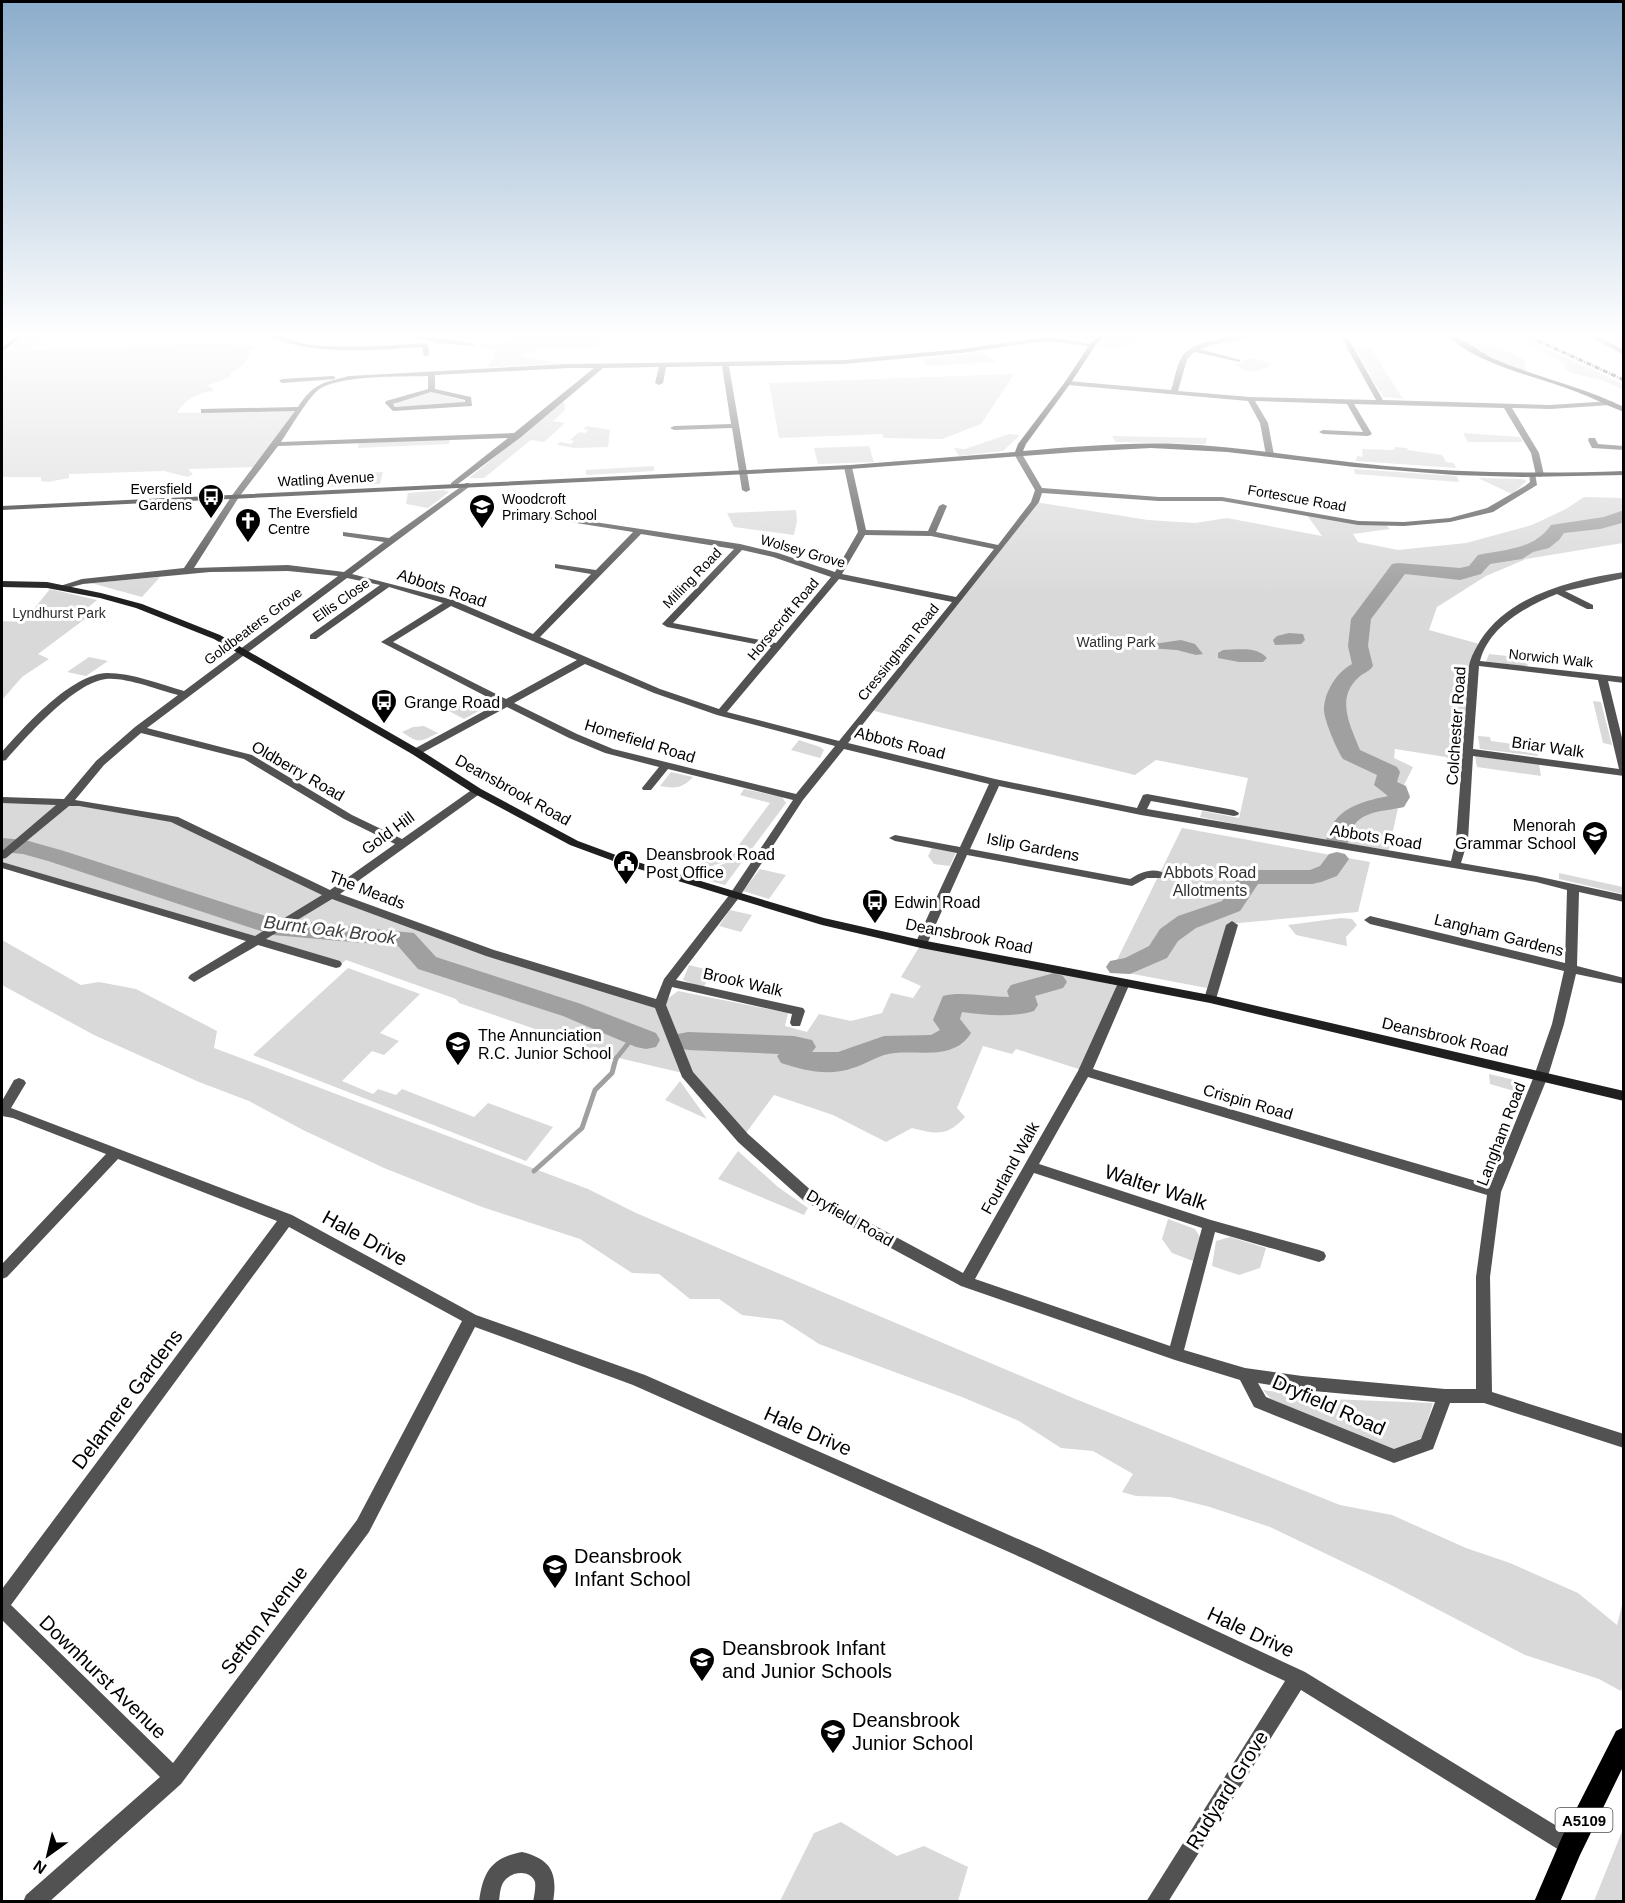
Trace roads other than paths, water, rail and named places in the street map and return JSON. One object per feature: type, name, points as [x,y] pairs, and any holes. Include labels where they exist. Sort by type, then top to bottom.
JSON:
[{"type":"main road","name":"A5109","points":[[1547,1902],[1571,1846],[1623,1739]]},
{"type":"street","points":[[187,572],[236,496],[291,422]]},
{"type":"street","points":[[453,486],[534,422]]},
{"type":"street","points":[[733,422],[746,490]]},
{"type":"street","points":[[1039,422],[1022,444],[1018,454],[1039,490]]},
{"type":"street","points":[[1263,422],[1269,455]]},
{"type":"street","points":[[1323,432],[1368,434],[1361,422]]},
{"type":"street","points":[[1516,422],[1535,453],[1536,475]]},
{"type":"street","points":[[674,428],[734,426]]},
{"type":"street","points":[[276,444],[518,435]]},
{"type":"street","points":[[1592,440],[1595,446],[1623,448]]},
{"type":"street","name":"Watling Avenue","points":[[2,508],[848,467],[1071,449],[1156,446],[1421,471],[1536,475],[1623,473]]},
{"type":"street","points":[[848,467],[861,532],[931,534],[1000,548]]},
{"type":"street","name":"Fortescue Road","points":[[1039,490],[1159,499],[1222,499],[1358,523],[1404,524],[1450,520],[1490,510],[1528,488],[1534,483],[1536,475]]},
{"type":"street","name":"Goldbeaters Grove","points":[[67,802],[100,763],[139,729],[244,653],[466,485]]},
{"type":"street","name":"Cressingham Road","points":[[734,896],[800,798],[1000,548],[1035,502],[1039,490]]},
{"type":"street","points":[[931,534],[943,506]]},
{"type":"street","name":"Wolsey Grove","points":[[551,517],[775,555],[837,576],[958,600]]},
{"type":"street","points":[[534,638],[639,531]]},
{"type":"street","name":"Horsecroft Road","points":[[721,712],[837,576],[861,532]]},
{"type":"street","points":[[346,534],[391,541]]},
{"type":"street","name":"Milling Road","points":[[740,548],[666,624],[778,646]]},
{"type":"street","points":[[558,566],[598,573]]},
{"type":"street","name":"Abbots Road","points":[[63,588],[82,582],[234,568],[289,568],[344,576],[450,602],[657,691],[721,712],[842,745],[995,782],[1141,812],[1455,865],[1573,887],[1623,900]]},
{"type":"street","name":"Colchester Road","points":[[1455,865],[1462,840],[1476,655],[1496,627],[1515,609],[1557,590],[1603,577],[1623,575]]},
{"type":"street","name":"Deansbrook Road","points":[[2,584],[47,585],[139,606],[217,637],[416,752],[477,791],[574,843],[620,860],[822,921],[921,944],[1210,999],[1623,1096]]},
{"type":"street","name":"Ellis Close","points":[[313,636],[386,585]]},
{"type":"street","points":[[1557,590],[1590,607]]},
{"type":"street","name":"Homefield Road","points":[[450,602],[386,642],[573,736],[609,751],[800,798]]},
{"type":"street","points":[[416,752],[583,661]]},
{"type":"street","name":"Norwich Walk","points":[[1475,663],[1623,680]]},
{"type":"street","points":[[2,758],[33,723],[87,681],[106,675],[185,694]]},
{"type":"street","points":[[1602,677],[1623,771]]},
{"type":"street","name":"Oldberry Road","points":[[139,729],[248,757],[348,817],[402,843]]},
{"type":"street","name":"Briar Walk","points":[[1469,752],[1623,771]]},
{"type":"street","points":[[647,788],[665,766]]},
{"type":"street","points":[[921,944],[995,782]]},
{"type":"street","name":"Gold Hill","points":[[256,940],[331,896],[477,791]]},
{"type":"street","points":[[1141,812],[1147,797],[1234,813]]},
{"type":"street","name":"The Meads","points":[[2,800],[67,802],[174,819],[331,896],[490,953],[660,1005]]},
{"type":"street","points":[[2,856],[67,802]]},
{"type":"street","name":"Islip Gardens","points":[[895,838],[1132,883],[1145,874],[1161,874]]},
{"type":"street","points":[[2,866],[336,964]]},
{"type":"street","name":"Langham Road","points":[[1484,1396],[1483,1277],[1494,1192],[1541,1076],[1558,1024],[1570,969],[1573,887]]},
{"type":"street","points":[[660,1005],[668,982],[734,896]]},
{"type":"street","name":"Langham Gardens","points":[[1370,920],[1621,981]]},
{"type":"street","points":[[1210,999],[1232,925]]},
{"type":"street","points":[[194,978],[256,940]]},
{"type":"street","name":"Brook Walk","points":[[668,982],[799,1011],[795,1023]]},
{"type":"street","points":[[1085,1071],[1124,983]]},
{"type":"street","name":"Dryfield Road","points":[[660,1005],[687,1074],[752,1145],[809,1197],[966,1282],[1175,1354],[1245,1375],[1302,1383],[1445,1396],[1484,1396],[1623,1441]]},
{"type":"street","name":"Fourland Walk","points":[[966,1282],[1085,1071]]},
{"type":"street","name":"Crispin Road","points":[[1085,1071],[1494,1192]]},
{"type":"street","points":[[2,1111],[19,1083]]},
{"type":"street","name":"Hale Drive","points":[[2,1111],[16,1114],[114,1154],[287,1219],[471,1320],[639,1380],[953,1518],[1298,1678],[1571,1846]]},
{"type":"street","points":[[2,1273],[114,1154]]},
{"type":"street","name":"Walter Walk","points":[[1032,1167],[1210,1225],[1175,1354]]},
{"type":"street","name":"Delamere Gardens","points":[[2,1606],[287,1219]]},
{"type":"street","points":[[1210,1225],[1319,1256]]},
{"type":"street","name":"Sefton Avenue","points":[[33,1902],[174,1777],[363,1526],[471,1320]]},
{"type":"street","name":"Dryfield Road","points":[[1245,1375],[1260,1402],[1394,1456],[1427,1444],[1445,1396]]},
{"type":"street","name":"Downhurst Avenue","points":[[2,1606],[174,1777]]},
{"type":"street","name":"Rudyard Grove","points":[[1156,1902],[1298,1678]]},
{"type":"street","points":[[489,1902],[491,1882],[502,1868],[515,1861],[525,1861],[535,1865],[542,1872],[546,1881],[543,1902]]},
{"type":"waterway","name":"Burnt Oak Brook","points":[[1338,841],[1344,822],[1350,816],[1376,805],[1396,802],[1399,797],[1398,791],[1385,785],[1389,772],[1351,754],[1334,712],[1337,695],[1349,674],[1363,666],[1358,646],[1361,619],[1396,574],[1398,568],[1460,574],[1475,570],[1484,559],[1516,555],[1526,548],[1543,544],[1553,536],[1557,529],[1608,522],[1624,515]]},
{"type":"waterway","name":"Burnt Oak Brook","points":[[2,845],[25,847],[56,856],[273,927],[405,939],[427,963],[572,1010],[646,1040]]},
{"type":"waterway","name":"Burnt Oak Brook","points":[[1119,967],[1130,966],[1158,952],[1169,935],[1187,922],[1231,906],[1251,877],[1312,877],[1329,871],[1337,859]]},
{"type":"waterway","name":"Burnt Oak Brook","points":[[688,1041],[794,1045],[802,1047],[791,1056],[811,1062],[840,1062],[884,1045],[935,1044],[957,1033],[946,1020],[952,1002],[985,1006],[1025,1005],[1020,991],[1054,982]]},
{"type":"waterway","points":[[616,1059],[634,1036]]},
{"type":"waterway","points":[[534,1171],[582,1128],[595,1090],[612,1073],[616,1059]]},
{"type":"place","name":"Eversfield Gardens","points":[[211,520]]},
{"type":"place","name":"Woodcroft Primary School","points":[[482,530]]},
{"type":"place","name":"The Eversfield Centre","points":[[248,544]]},
{"type":"place","name":"Grange Road","points":[[384,725]]},
{"type":"place","name":"Menorah Grammar School","points":[[1595,857]]},
{"type":"place","name":"Deansbrook Road Post Office","points":[[626,886]]},
{"type":"place","name":"Edwin Road","points":[[875,925]]},
{"type":"place","name":"The Annunciation R.C. Junior School","points":[[458,1067]]},
{"type":"place","name":"Deansbrook Infant School","points":[[555,1590]]},
{"type":"place","name":"Deansbrook Infant and Junior Schools","points":[[702,1683]]},
{"type":"place","name":"Deansbrook Junior School","points":[[833,1755]]},
{"type":"park label","name":"Lyndhurst Park","points":[[59,613]]},
{"type":"park label","name":"Watling Park","points":[[1116,642]]},
{"type":"park label","name":"Abbots Road Allotments","points":[[1210,881]]}]
